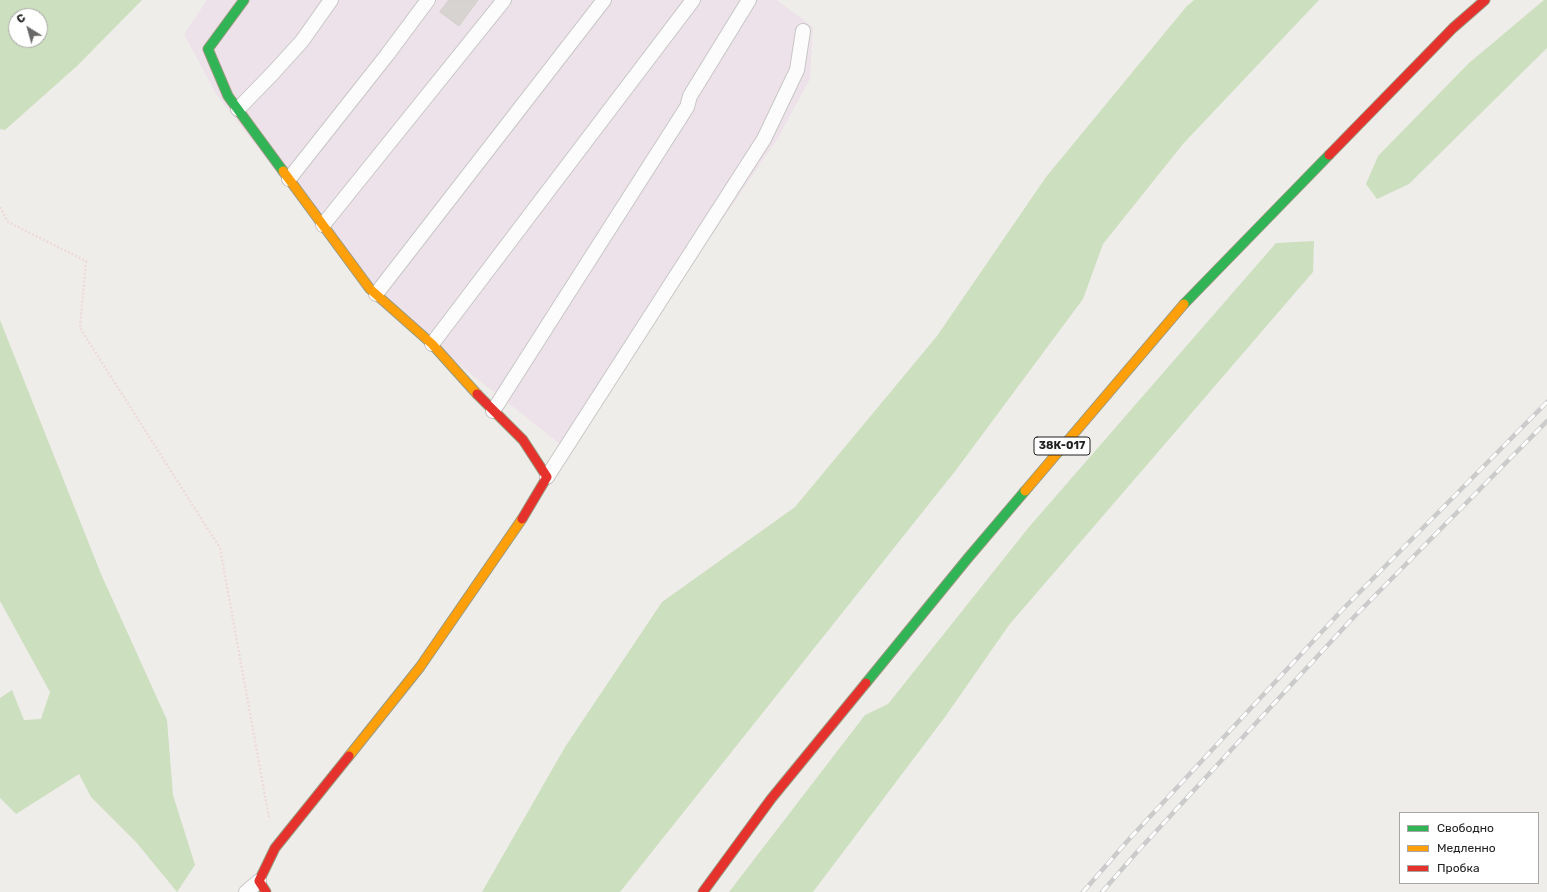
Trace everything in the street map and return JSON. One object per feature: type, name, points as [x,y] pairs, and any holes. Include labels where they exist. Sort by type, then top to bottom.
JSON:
[{"type":"main road","points":[[244,0],[208,49],[228,96],[370,289],[432,344],[493,411],[523,440],[547,477],[516,528],[420,667],[275,848],[263,886]]},
{"type":"main road","name":"38К-017","points":[[703,892],[771,799],[963,564],[1193,294],[1453,28],[1486,0]]},
{"type":"lane","points":[[238,109],[274,73],[302,41],[331,0]]},
{"type":"lane","points":[[289,179],[387,55],[428,0]]},
{"type":"lane","points":[[323,225],[504,0]]},
{"type":"lane","points":[[376,294],[604,0]]},
{"type":"lane","points":[[432,344],[693,0]]},
{"type":"lane","points":[[493,411],[687,107],[690,96],[749,0]]},
{"type":"lane","points":[[547,477],[764,140],[797,70],[803,31]]},
{"type":"lane","points":[[246,892],[263,886]]},
{"type":"path","points":[[0,207],[8,222],[86,261],[80,328],[220,548],[275,848]]},
{"type":"shaded area","points":[[207,0],[777,0],[813,27],[810,79],[778,138],[654,320],[570,452],[371,295],[216,94],[184,34]]},
{"type":"green space","points":[[0,0],[142,0],[77,66],[5,130],[0,129]]},
{"type":"green space","points":[[1194,0],[1319,0],[1183,144],[1103,244],[1083,299],[956,470],[620,892],[482,892],[565,747],[662,602],[795,507],[937,336],[1046,177],[1186,7]]},
{"type":"green space","points":[[1544,0],[1547,0],[1547,48],[1409,184],[1377,199],[1366,184],[1378,156],[1469,63]]},
{"type":"green space","points":[[1314,241],[1313,272],[1009,625],[945,717],[813,892],[729,892],[865,715],[888,704],[1029,527],[1276,243]]},
{"type":"green space","points":[[0,320],[101,574],[167,720],[173,795],[195,865],[177,892],[136,842],[91,797],[79,774],[16,814],[0,798],[0,698],[12,690],[24,720],[41,719],[50,692],[0,601]]},
{"type":"building","points":[[449,0],[478,0],[459,26],[440,12]]},
{"type":"railway","points":[[1083,892],[1131,837],[1344,608],[1547,402]]},
{"type":"railway","points":[[1102,892],[1350,621],[1547,421]]},
{"type":"traffic: fast","points":[[244,0],[208,49],[228,96],[283,171]]},
{"type":"traffic: fast","points":[[1184,304],[1329,155]]},
{"type":"traffic: fast","points":[[866,683],[1025,491]]},
{"type":"traffic: slow","points":[[283,171],[370,289],[432,344],[477,394]]},
{"type":"traffic: slow","points":[[1025,491],[1184,304]]},
{"type":"traffic: slow","points":[[349,756],[420,667],[522,519]]},
{"type":"traffic: jam","points":[[1329,155],[1453,28],[1485,0]]},
{"type":"traffic: jam","points":[[477,394],[523,440],[547,477],[522,519]]},
{"type":"traffic: jam","points":[[703,892],[771,799],[866,683]]},
{"type":"traffic: jam","points":[[266,892],[259,881],[275,848],[349,756]]}]
